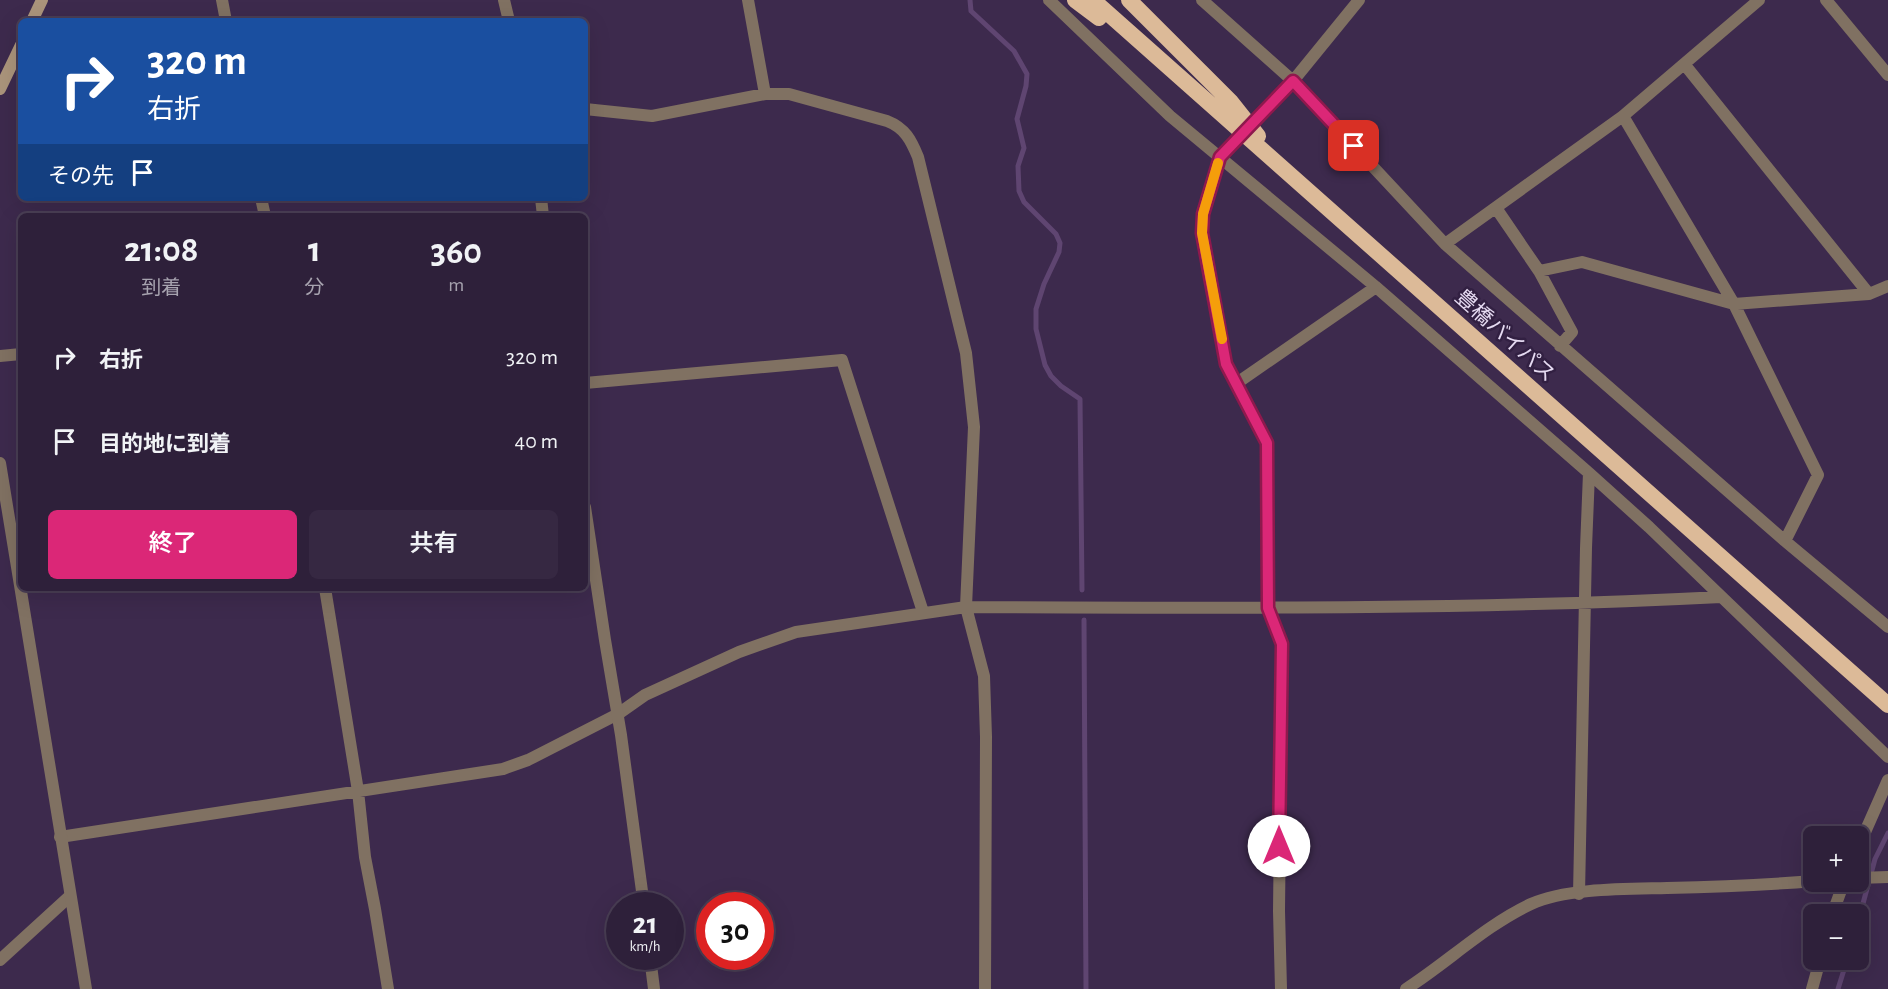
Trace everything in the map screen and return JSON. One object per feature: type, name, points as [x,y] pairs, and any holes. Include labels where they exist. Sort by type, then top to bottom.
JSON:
[{"type":"highway","points":[[1075,0],[1186,83]]},
{"type":"highway","name":"豊橋バイパス","points":[[1093,0],[1888,705]]},
{"type":"highway","points":[[1129,0],[1231,102],[1282,167]]},
{"type":"main road","points":[[33,18],[42,0]]},
{"type":"main road","points":[[0,89],[18,51]]},
{"type":"street","points":[[222,0],[225,18]]},
{"type":"street","points":[[504,0],[508,18]]},
{"type":"street","points":[[748,0],[765,94]]},
{"type":"street","points":[[1049,0],[1170,117],[1376,287],[1649,527],[1888,757]]},
{"type":"street","points":[[1202,0],[1293,81],[1445,244],[1785,541],[1888,627]]},
{"type":"street","points":[[1281,989],[1279,899],[1282,644],[1268,608],[1267,443],[1226,364],[1202,233],[1203,214],[1220,157],[1293,81],[1359,0]]},
{"type":"street","points":[[1445,244],[1623,116],[1759,0]]},
{"type":"street","points":[[1826,0],[1888,75]]},
{"type":"street","points":[[1685,65],[1869,294]]},
{"type":"street","points":[[588,109],[652,116],[765,94],[789,94],[896,124],[910,137],[918,157],[966,353],[974,427],[966,608],[984,676],[986,737],[985,989]]},
{"type":"street","points":[[1623,116],[1734,304],[1818,475],[1785,541]]},
{"type":"street","points":[[1496,208],[1539,271],[1572,332],[1560,346]]},
{"type":"street","points":[[1539,271],[1582,262],[1734,304],[1869,294],[1888,286]]},
{"type":"street","points":[[1237,383],[1376,287]]},
{"type":"street","points":[[0,356],[18,354]]},
{"type":"street","points":[[588,383],[842,360],[923,612]]},
{"type":"street","points":[[0,463],[18,575]]},
{"type":"street","points":[[1579,894],[1589,473]]},
{"type":"street","points":[[588,527],[618,714],[642,892]]},
{"type":"street","points":[[21,591],[86,989]]},
{"type":"street","points":[[325,591],[358,791],[364,857],[388,989]]},
{"type":"street","points":[[60,837],[503,769],[528,760],[618,714],[645,695],[739,652],[796,632],[923,612],[966,608],[1268,608],[1585,604],[1721,597]]},
{"type":"street","points":[[1868,826],[1888,780]]},
{"type":"street","points":[[1869,878],[1888,877]]},
{"type":"street","points":[[1406,989],[1492,927],[1531,904],[1553,896],[1620,890],[1762,886],[1803,882]]},
{"type":"street","points":[[0,960],[70,896]]},
{"type":"street","points":[[652,970],[654,989]]},
{"type":"street","points":[[1812,989],[1817,970]]},
{"type":"waterway","points":[[970,0],[971,11],[1014,51],[1027,74],[1017,119],[1024,148],[1018,166],[1019,191],[1024,202],[1056,234],[1060,243],[1059,252],[1044,284],[1036,309],[1036,329],[1045,365],[1051,376],[1080,399],[1082,590]]},
{"type":"waterway","points":[[1084,620],[1086,989]]},
{"type":"waterway","points":[[1863,904],[1875,859],[1888,833]]},
{"type":"waterway","points":[[1838,989],[1844,970]]},
{"type":"slow traffic","points":[[1218,163],[1203,214],[1202,233],[1222,339]]},
{"type":"route","points":[[1279,846],[1282,644],[1268,608],[1267,443],[1226,364],[1202,233],[1203,214],[1220,157],[1293,81],[1354,146]]}]
